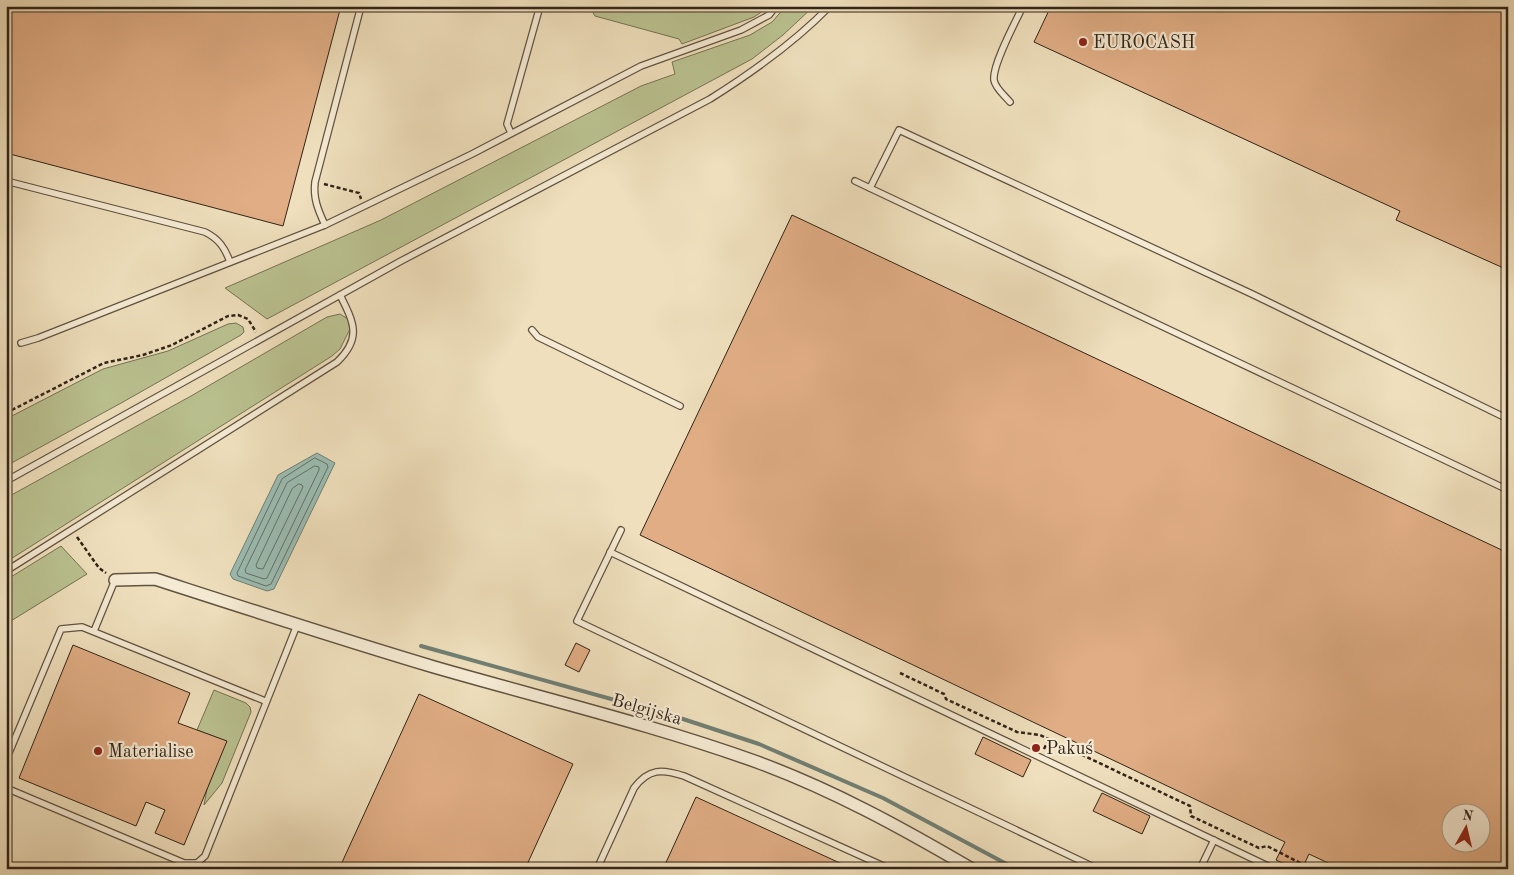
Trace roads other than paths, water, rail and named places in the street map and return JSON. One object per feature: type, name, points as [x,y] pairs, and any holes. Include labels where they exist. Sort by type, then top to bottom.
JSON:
[{"type":"street","name":"Belgijska","points":[[115,580],[155,579],[434,667],[662,731],[757,762],[848,800],[972,869]]},
{"type":"lane","points":[[324,225],[315,201],[315,182],[362,6]]},
{"type":"lane","points":[[511,133],[507,124],[540,6]]},
{"type":"lane","points":[[21,343],[38,338],[324,225],[364,207],[641,66],[741,30],[769,15],[776,6]]},
{"type":"lane","points":[[6,482],[401,261],[710,99],[786,47],[830,6]]},
{"type":"lane","points":[[1010,102],[999,90],[994,80],[997,63],[1023,6]]},
{"type":"lane","points":[[870,188],[899,130],[1252,294],[1508,419]]},
{"type":"lane","points":[[6,181],[205,232],[220,243],[230,262]]},
{"type":"lane","points":[[855,181],[1508,490]]},
{"type":"lane","points":[[6,571],[337,362],[346,354],[355,331],[352,319],[340,295]]},
{"type":"lane","points":[[532,330],[538,337],[680,406]]},
{"type":"lane","points":[[621,530],[577,621],[1098,869]]},
{"type":"lane","points":[[610,552],[1274,869]]},
{"type":"lane","points":[[94,632],[115,580]]},
{"type":"lane","points":[[6,788],[184,863],[197,863],[205,856],[297,625]]},
{"type":"lane","points":[[6,760],[61,629],[82,627],[266,701]]},
{"type":"lane","points":[[597,869],[634,788],[646,775],[657,771],[668,771],[684,776],[890,869]]},
{"type":"lane","points":[[1200,869],[1214,840]]},
{"type":"water","points":[[317,453],[335,463],[274,589],[267,591],[233,579],[230,574],[278,475]]},
{"type":"waterway","points":[[421,646],[683,719],[759,744],[883,798],[1016,869]]},
{"type":"place","name":"EUROCASH","points":[[1083,42]]},
{"type":"place","name":"Pakuś","points":[[1036,748]]},
{"type":"place","name":"Materialise","points":[[98,751]]}]
